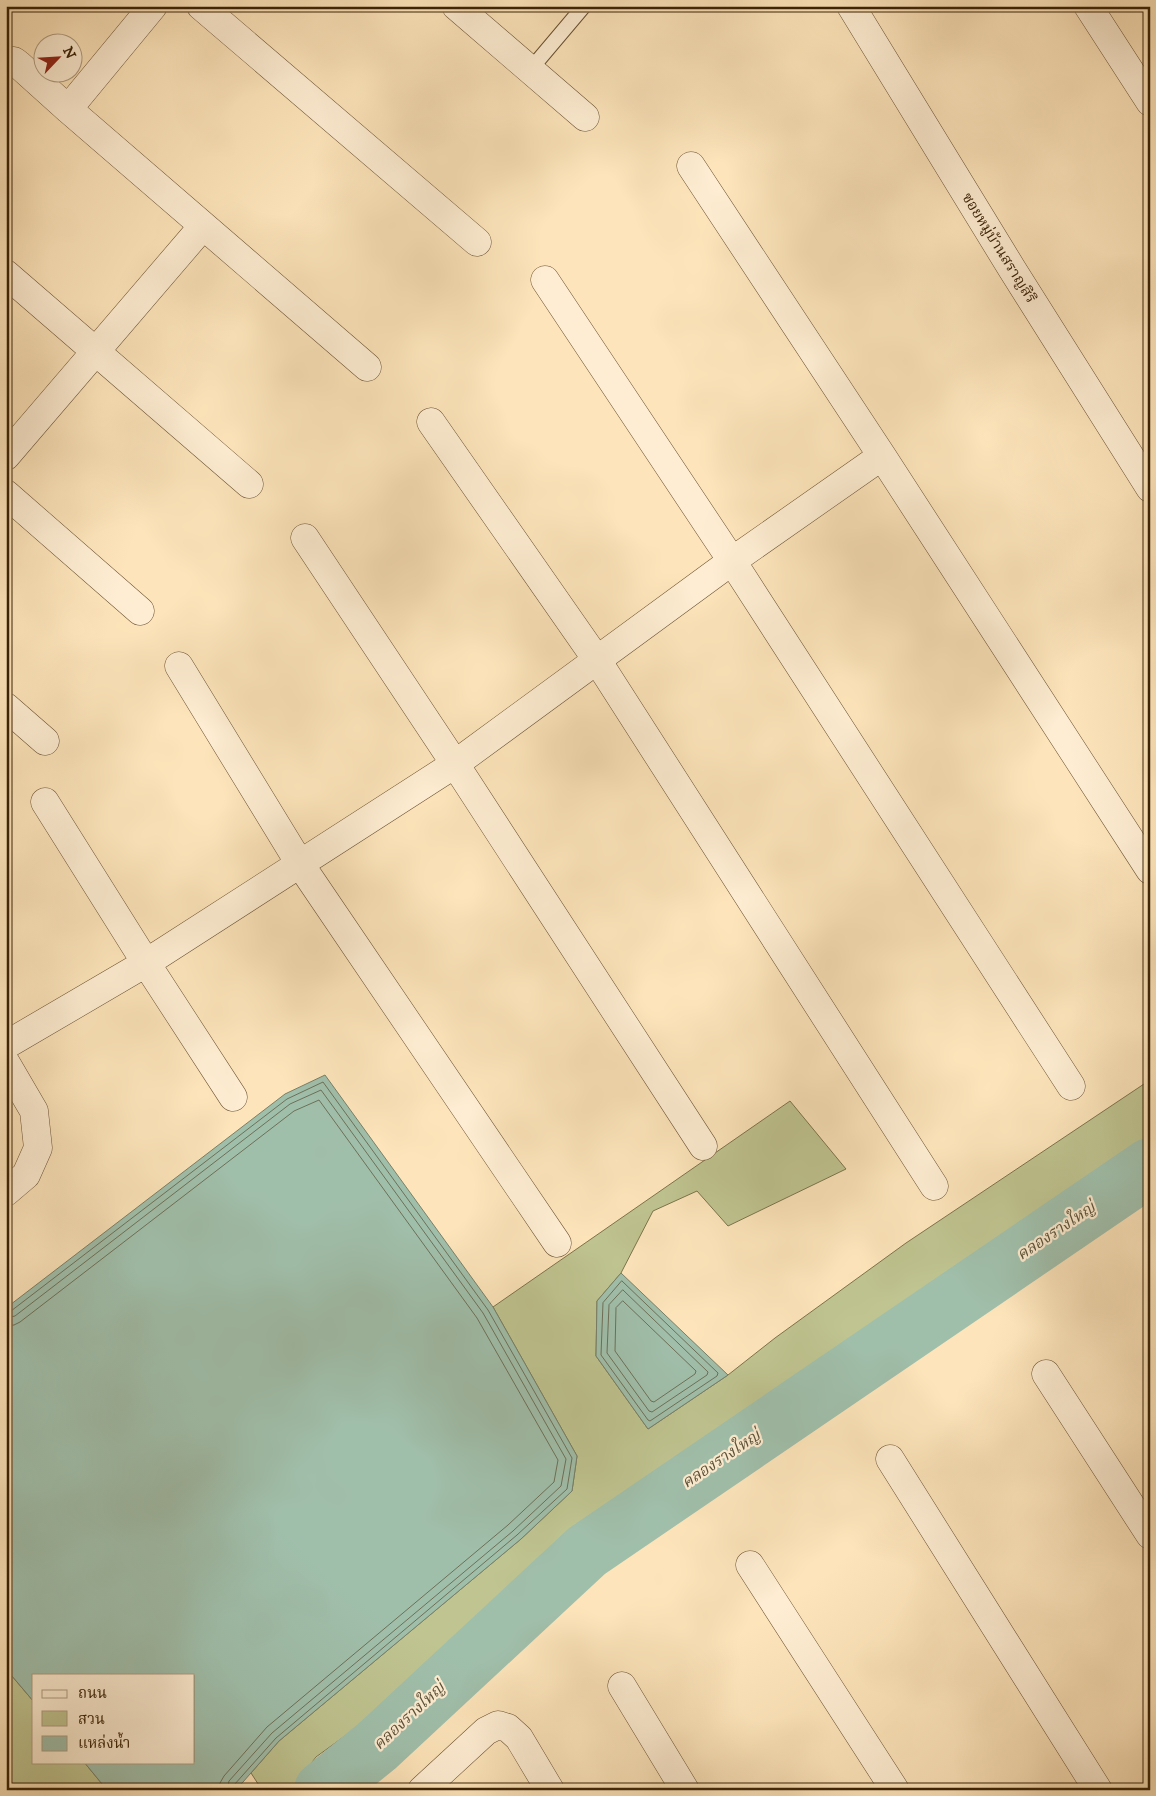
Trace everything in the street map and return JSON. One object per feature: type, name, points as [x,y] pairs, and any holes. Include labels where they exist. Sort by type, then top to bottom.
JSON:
[{"type":"street","points":[[68,109],[153,6]]},
{"type":"street","points":[[201,6],[476,242]]},
{"type":"street","points":[[456,6],[585,117]]},
{"type":"street","name":"ซอยหมู่บ้านสราญสิริ","points":[[850,6],[1150,488]]},
{"type":"street","points":[[1088,6],[1150,102]]},
{"type":"street","points":[[7,61],[14,61],[18,64],[367,367]]},
{"type":"street","points":[[691,166],[882,456],[1150,870]]},
{"type":"street","points":[[6,456],[204,226]]},
{"type":"street","points":[[6,274],[249,484]]},
{"type":"street","points":[[545,280],[732,561],[1071,1086]]},
{"type":"street","points":[[431,422],[597,660],[934,1186]]},
{"type":"street","points":[[6,1045],[146,963],[455,764],[732,561],[882,456]]},
{"type":"street","points":[[6,494],[140,611]]},
{"type":"street","points":[[305,538],[455,764],[703,1146]]},
{"type":"street","points":[[179,666],[300,864],[557,1243]]},
{"type":"street","points":[[6,708],[45,742]]},
{"type":"street","points":[[45,802],[233,1097]]},
{"type":"street","points":[[6,1063],[34,1111],[38,1148],[26,1175],[6,1192]]},
{"type":"street","points":[[1046,1374],[1150,1535]]},
{"type":"street","points":[[890,1459],[1098,1790]]},
{"type":"street","points":[[750,1565],[895,1790]]},
{"type":"street","points":[[622,1686],[684,1790]]},
{"type":"street","points":[[422,1790],[486,1731],[498,1726],[508,1728],[518,1738],[550,1790]]},
{"type":"lane","points":[[530,70],[584,6]]},
{"type":"green space","points":[[1150,1080],[1150,1135],[948,1277],[744,1414],[532,1579],[438,1668],[316,1757],[291,1790],[262,1790],[251,1773],[279,1741],[521,1539],[572,1491],[577,1456],[493,1307],[790,1101],[846,1169],[728,1226],[697,1191],[653,1211],[621,1273],[597,1301],[596,1356],[648,1429],[728,1375],[775,1338],[906,1243]]},
{"type":"green space","points":[[6,1669],[32,1700],[32,1764],[86,1764],[107,1790],[6,1790]]},
{"type":"water","points":[[325,1075],[493,1307],[577,1456],[572,1491],[521,1539],[279,1741],[236,1790],[107,1790],[86,1764],[195,1764],[195,1674],[32,1674],[32,1700],[6,1669],[6,1308],[285,1094]]},
{"type":"water","points":[[621,1273],[728,1375],[648,1429],[596,1356],[597,1301]]},
{"type":"waterway","name":"คลองรางใหญ่","points":[[323,1790],[377,1746],[587,1551],[1150,1167]]}]
